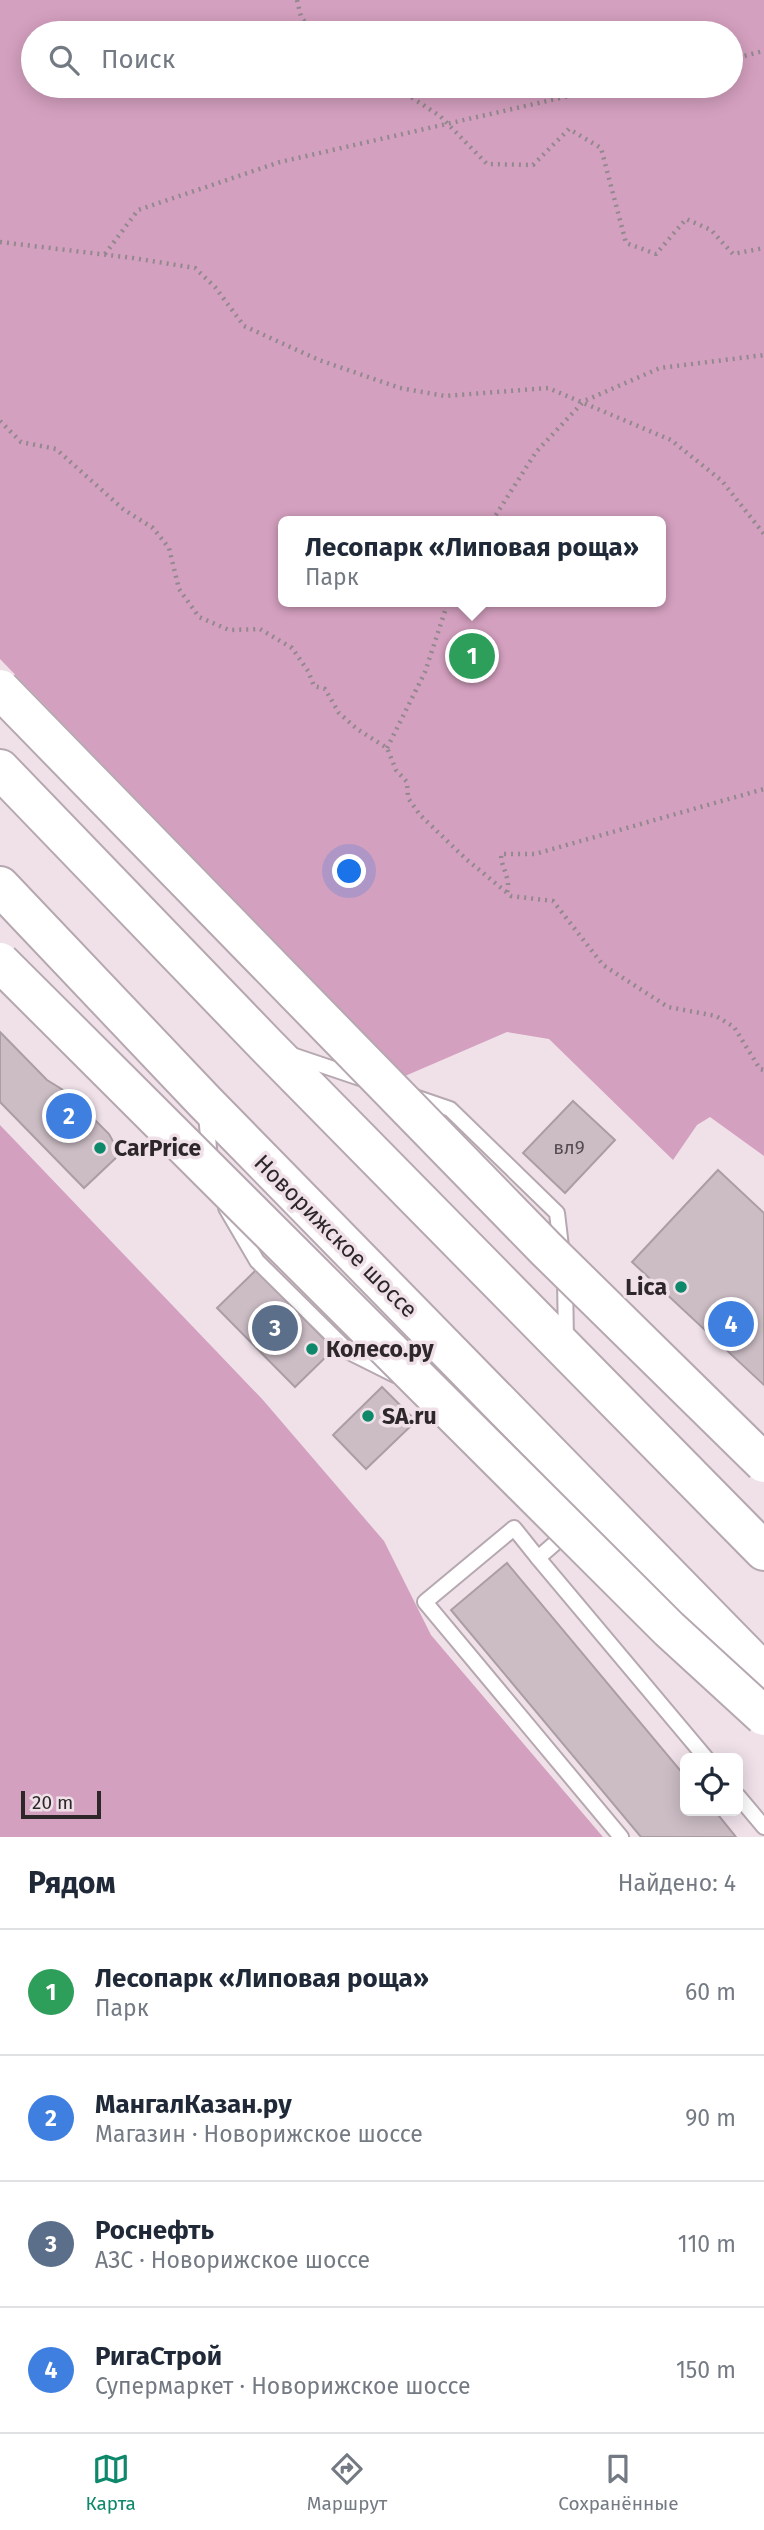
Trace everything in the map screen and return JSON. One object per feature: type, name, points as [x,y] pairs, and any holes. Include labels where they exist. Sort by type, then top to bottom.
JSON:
[{"type":"highway","points":[[0,688],[547,1249],[764,1464]]},
{"type":"highway","points":[[0,769],[266,1045],[764,1551]]},
{"type":"highway","name":"Новорижское шоссе","points":[[0,886],[205,1102],[511,1414],[590,1511],[764,1673]]},
{"type":"highway","points":[[0,962],[669,1629],[764,1716]]},
{"type":"highway","points":[[716,1626],[764,1685]]},
{"type":"lane","points":[[266,1045],[450,1109],[502,1157],[557,1213],[566,1281],[566,1350]]},
{"type":"lane","points":[[205,1102],[212,1183],[257,1261],[349,1352],[427,1390],[511,1414]]},
{"type":"lane","points":[[538,1558],[590,1511]]},
{"type":"lane","points":[[621,1837],[425,1602],[514,1528],[702,1753]]},
{"type":"lane","points":[[743,1802],[764,1827]]},
{"type":"path","points":[[297,0],[304,21]]},
{"type":"path","points":[[743,56],[764,51]]},
{"type":"path","points":[[412,98],[440,116],[487,164],[533,165],[569,130],[601,148],[626,243],[656,254],[686,219],[711,230],[733,254],[764,248]]},
{"type":"path","points":[[105,254],[138,210],[280,162],[561,98]]},
{"type":"path","points":[[0,242],[195,268],[215,287],[244,326],[318,360],[400,388],[446,396],[548,388],[584,401],[671,440],[722,481],[764,534]]},
{"type":"path","points":[[495,516],[536,452],[584,401],[660,368],[764,355]]},
{"type":"path","points":[[0,421],[21,442],[56,449],[123,509],[153,528],[169,548],[180,589],[198,617],[229,630],[260,629],[292,648],[308,671],[314,686],[325,689],[339,713],[357,729],[387,748],[396,770],[407,782],[408,798],[445,842],[511,895],[553,901],[603,965],[668,1007],[716,1016],[734,1027],[760,1069],[764,1070]]},
{"type":"path","points":[[387,748],[425,672],[446,607]]},
{"type":"path","points":[[507,892],[509,884],[501,865],[501,854],[535,854],[764,789]]},
{"type":"shaded area","points":[[0,0],[764,0],[764,1156],[710,1117],[697,1125],[673,1160],[549,1039],[507,1032],[405,1076],[0,659]]},
{"type":"shaded area","points":[[0,1125],[263,1400],[384,1541],[431,1635],[603,1837],[0,1837]]},
{"type":"building","points":[[0,1032],[47,1080],[68,1093],[109,1134],[120,1154],[84,1188],[0,1102]]},
{"type":"building","points":[[573,1101],[615,1140],[565,1193],[523,1153]]},
{"type":"building","points":[[718,1170],[764,1213],[764,1385],[632,1262]]},
{"type":"building","points":[[256,1270],[334,1349],[295,1387],[217,1308]]},
{"type":"building","points":[[382,1387],[416,1421],[366,1469],[333,1435]]},
{"type":"building","points":[[507,1563],[680,1770],[680,1816],[719,1816],[736,1837],[641,1837],[451,1610]]},
{"type":"place","name":"Лесопарк «Липовая роща»","points":[[472,656]]},
{"type":"place","name":"МангалКазан.ру","points":[[69,1116]]},
{"type":"place","name":"CarPrice","points":[[100,1148]]},
{"type":"place","name":"Lica","points":[[681,1287]]},
{"type":"place","name":"РигаСтрой","points":[[731,1324]]},
{"type":"place","name":"Роснефть","points":[[275,1328]]},
{"type":"place","name":"Колесо.ру","points":[[312,1349]]},
{"type":"place","name":"SA.ru","points":[[368,1416]]}]
